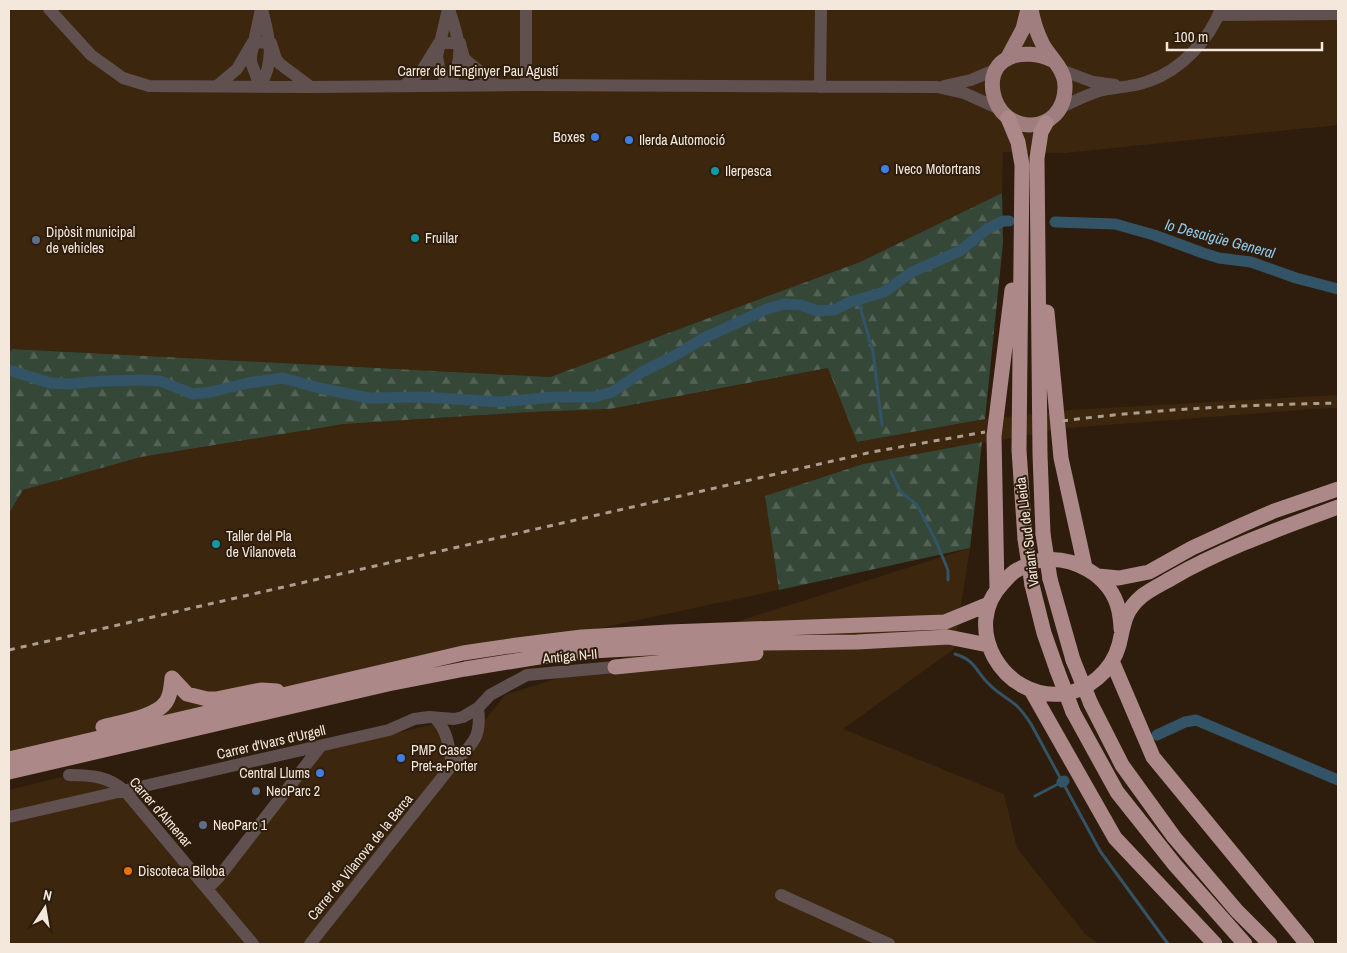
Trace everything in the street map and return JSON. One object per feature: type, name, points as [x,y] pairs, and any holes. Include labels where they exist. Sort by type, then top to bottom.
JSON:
[{"type":"highway","name":"Variant Sud de Lleida","points":[[1004,114],[1015,131],[1021,151],[1022,229],[1019,450],[1025,539],[1032,585],[1044,632],[1073,712],[1118,792],[1175,865],[1245,944]]},
{"type":"highway","name":"Variant Sud de Lleida","points":[[1046,123],[1041,132],[1037,152],[1043,534],[1050,579],[1073,660],[1091,704],[1122,765],[1174,837],[1237,911],[1270,944]]},
{"type":"highway","points":[[997,589],[994,436],[1016,258],[1022,229]]},
{"type":"highway","points":[[1038,229],[1061,458],[1085,567]]},
{"type":"highway","points":[[1098,576],[1120,578],[1149,572],[1192,548],[1242,524],[1274,510],[1338,489]]},
{"type":"highway","points":[[1121,629],[1119,610],[1111,592],[1098,576],[1085,567],[1061,560],[1036,561],[1014,572],[997,589],[989,604],[986,617],[988,644],[994,660],[1016,684],[1046,694],[1062,694],[1077,690],[1091,683],[1103,673],[1112,661],[1118,646],[1121,629],[1130,609],[1143,595],[1193,566],[1282,528],[1338,508]]},
{"type":"highway","points":[[9,759],[463,653],[517,644],[582,637],[945,622],[989,604]]},
{"type":"highway","points":[[615,666],[857,642],[948,637],[988,644]]},
{"type":"highway","points":[[9,772],[388,684],[529,658],[590,651],[669,647],[758,643],[857,642]]},
{"type":"highway","points":[[1112,661],[1153,757],[1307,944]]},
{"type":"highway","points":[[82,742],[98,729],[154,713],[166,702],[172,678],[188,694],[207,699],[262,690],[293,693]]},
{"type":"highway","points":[[1031,690],[1116,838],[1215,944]]},
{"type":"main road","points":[[1029,9],[1037,33],[1056,65],[1065,86],[1060,108],[1046,123],[1036,125],[1025,125],[1004,114],[994,93],[993,85],[1002,64],[1022,29],[1029,9]]},
{"type":"main road","points":[[1002,64],[1017,55],[1028,53],[1037,54],[1056,65]]},
{"type":"street","name":"Carrer de l'Enginyer Pau Agustí","points":[[49,9],[91,55],[123,78],[149,86],[937,87],[962,82],[1002,64]]},
{"type":"street","points":[[260,86],[251,62],[253,42],[261,9]]},
{"type":"street","points":[[261,9],[276,59],[311,87]]},
{"type":"street","points":[[449,9],[439,43],[437,62],[449,86]]},
{"type":"street","points":[[449,9],[464,58],[497,85]]},
{"type":"street","points":[[526,9],[526,85]]},
{"type":"street","points":[[820,9],[820,86]]},
{"type":"street","points":[[1060,108],[1084,96],[1102,90],[1150,81],[1166,72],[1182,61],[1208,35],[1220,12],[1338,14]]},
{"type":"street","points":[[217,86],[237,69],[253,42]]},
{"type":"street","points":[[253,42],[270,43]]},
{"type":"street","points":[[260,86],[266,76],[270,43]]},
{"type":"street","points":[[439,43],[460,43]]},
{"type":"street","points":[[404,86],[423,69],[439,43]]},
{"type":"street","points":[[449,86],[458,65],[460,43]]},
{"type":"street","points":[[1056,65],[1093,82],[1130,86]]},
{"type":"street","name":"Carrer de l'Enginyer Pau Agustí","points":[[937,87],[964,93],[1004,114]]},
{"type":"street","name":"Antiga N-II","points":[[527,675],[615,666]]},
{"type":"street","name":"Carrer d'Ivars d'Urgell","points":[[9,817],[320,747],[389,730],[414,719],[454,719],[463,717],[478,708],[490,694],[527,675]]},
{"type":"street","name":"Carrer de Vilanova de la Barca","points":[[310,944],[477,736],[480,722],[478,708]]},
{"type":"street","points":[[435,718],[448,738],[452,765]]},
{"type":"street","points":[[207,889],[218,878],[320,747]]},
{"type":"street","name":"Carrer d'Almenar","points":[[69,775],[102,777],[117,784],[253,944]]},
{"type":"street","points":[[781,895],[889,944]]},
{"type":"shaded area","points":[[9,9],[1338,9],[1338,125],[1065,153],[1003,152],[1002,193],[860,262],[550,377],[12,349],[9,353]]},
{"type":"shaded area","points":[[829,368],[857,442],[985,419],[1069,410],[1338,395],[1338,408],[1067,428],[863,464],[765,496],[779,590],[9,754],[9,513],[23,490],[141,457],[344,424],[530,412],[610,409]]},
{"type":"shaded area","points":[[970,548],[954,649],[843,729],[1004,794],[1017,848],[1085,934],[1099,944],[9,944],[9,790],[69,775],[107,779],[209,887],[313,752],[440,723],[452,762],[505,695]]},
{"type":"green space","points":[[1002,193],[1003,243],[985,419],[857,442],[828,368],[610,409],[530,412],[344,424],[141,457],[23,490],[9,513],[9,353],[12,349],[550,377],[860,262]]},
{"type":"green space","points":[[982,442],[970,548],[779,590],[765,496],[863,464]]},
{"type":"waterway","points":[[9,370],[50,383],[160,381],[193,394],[283,378],[319,388],[369,398],[423,397],[500,402],[555,397],[594,397],[612,392],[642,372],[704,338],[767,309],[784,304],[801,305],[817,311],[834,310],[850,302],[884,292],[912,272],[960,251],[987,229],[1003,221],[1009,221]]},
{"type":"waterway","name":"lo Desaigüe General","points":[[1055,222],[1115,224],[1154,235],[1219,258],[1251,262],[1296,278],[1338,289]]},
{"type":"waterway","points":[[858,300],[873,352],[882,425]]},
{"type":"waterway","points":[[891,472],[900,491],[917,505],[935,539],[948,570],[948,580]]},
{"type":"waterway","points":[[955,654],[972,663],[984,679],[1017,706],[1026,717],[1100,851],[1168,944]]},
{"type":"waterway","points":[[1157,735],[1185,722],[1196,720],[1338,780]]},
{"type":"waterway","points":[[1035,796],[1062,782]]},
{"type":"railway","points":[[1062,421],[1200,408],[1338,403]]},
{"type":"railway","points":[[9,650],[872,452],[985,432]]},
{"type":"place","name":"Boxes","points":[[595,137]]},
{"type":"place","name":"Ilerda Automoció","points":[[629,140]]},
{"type":"place","name":"Iveco Motortrans","points":[[885,169]]},
{"type":"place","name":"Ilerpesca","points":[[715,171]]},
{"type":"place","name":"Fruilar","points":[[415,238]]},
{"type":"place","name":"Dipòsit municipal de vehicles","points":[[36,240]]},
{"type":"place","name":"Taller del Pla de Vilanoveta","points":[[216,544]]},
{"type":"place","name":"PMP Cases Pret-a-Porter","points":[[401,758]]},
{"type":"place","name":"Central Llums","points":[[320,773]]},
{"type":"place","name":"NeoParc 2","points":[[256,791]]},
{"type":"place","name":"NeoParc 1","points":[[203,825]]},
{"type":"place","name":"Discoteca Biloba","points":[[128,871]]}]
